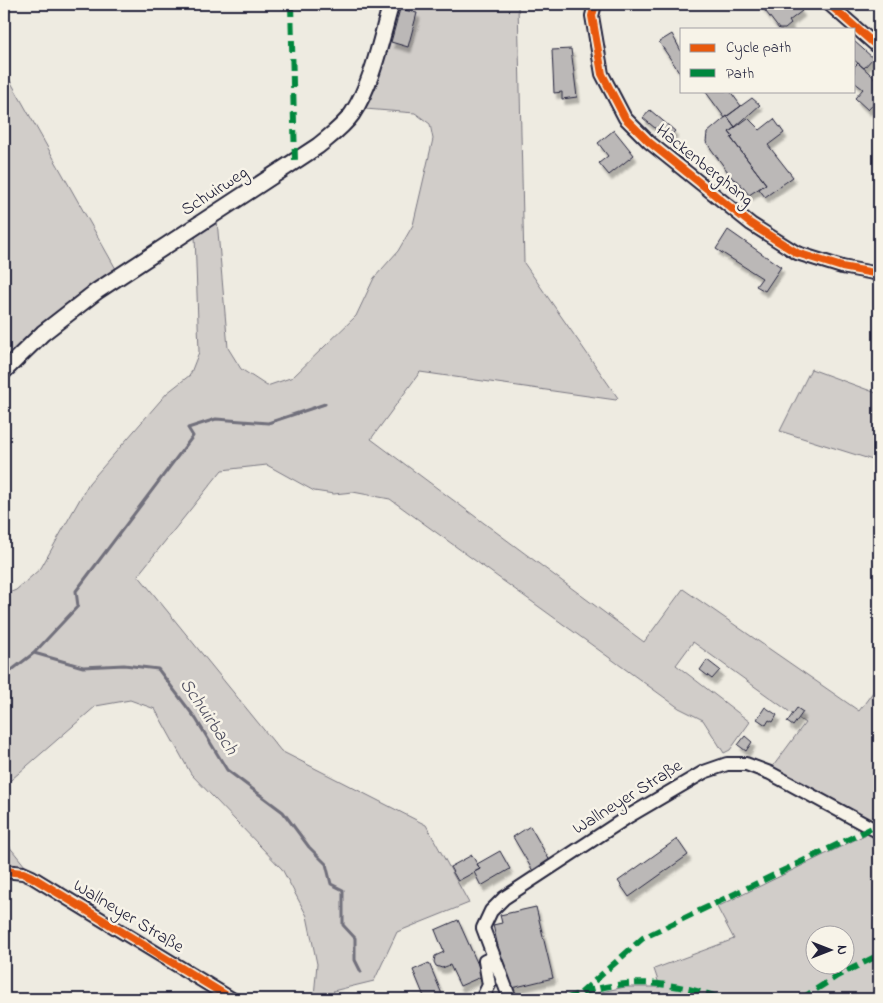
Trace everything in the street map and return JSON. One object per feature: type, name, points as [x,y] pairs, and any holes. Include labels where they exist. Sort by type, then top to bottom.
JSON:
[{"type":"main road","name":"Schuirweg","points":[[4,371],[43,334],[98,291],[318,146],[340,129],[352,113],[362,93],[391,4]]},
{"type":"street","name":"Hackenberghang","points":[[595,4],[592,16],[602,74],[625,118],[649,142],[752,224],[797,253],[842,267],[879,274]]},
{"type":"street","points":[[828,4],[878,45]]},
{"type":"street","name":"Wallneyer Straße","points":[[510,999],[483,928],[491,912],[504,898],[629,816],[704,772],[727,764],[746,764],[770,773],[879,832]]},
{"type":"street","name":"Wallneyer Straße","points":[[4,871],[22,873],[32,877],[232,999]]},
{"type":"street","points":[[482,999],[489,985],[485,961],[494,957]]},
{"type":"shaded area","points":[[398,4],[518,4],[524,263],[618,398],[616,400],[420,372],[371,439],[644,642],[683,589],[859,711],[879,684],[879,828],[771,769],[805,723],[693,642],[676,665],[750,722],[730,750],[724,753],[703,720],[679,708],[390,499],[353,492],[334,494],[314,491],[267,465],[222,470],[138,575],[281,751],[426,825],[469,903],[397,932],[374,981],[333,991],[342,999],[321,999],[325,993],[314,996],[317,964],[307,916],[282,869],[191,774],[155,709],[130,700],[96,706],[4,786],[4,595],[16,590],[41,568],[89,483],[167,393],[190,375],[199,352],[195,235],[217,220],[228,348],[241,369],[267,386],[293,377],[356,316],[374,278],[398,251],[413,225],[433,139],[430,124],[415,113],[365,109]]},
{"type":"shaded area","points":[[4,70],[116,269],[55,313],[4,359]]},
{"type":"shaded area","points":[[811,369],[879,394],[879,462],[780,431]]},
{"type":"shaded area","points":[[871,832],[879,837],[879,999],[583,999],[582,996],[625,987],[660,987],[654,969],[734,939],[717,907]]},
{"type":"shaded area","points":[[4,840],[25,866],[4,867]]},
{"type":"building","points":[[760,4],[796,4],[802,11],[789,21],[791,24],[786,28],[778,28]]},
{"type":"building","points":[[400,9],[417,13],[408,47],[391,42]]},
{"type":"building","points":[[672,34],[680,49],[680,73],[659,42]]},
{"type":"building","points":[[856,43],[873,58],[864,68],[856,62]]},
{"type":"building","points":[[571,49],[577,97],[562,99],[562,92],[554,93],[552,50]]},
{"type":"building","points":[[858,63],[879,82],[879,98],[868,110],[855,98],[863,89],[856,84],[856,65]]},
{"type":"building","points":[[706,92],[731,92],[741,106],[725,118]]},
{"type":"building","points":[[752,98],[760,105],[735,127],[727,116]]},
{"type":"building","points":[[650,110],[675,131],[668,139],[643,118]]},
{"type":"building","points":[[727,116],[735,127],[729,132],[733,137],[731,138],[766,184],[749,195],[738,181],[733,179],[706,142],[707,133]]},
{"type":"building","points":[[748,118],[760,130],[774,119],[784,133],[768,145],[793,177],[765,197],[759,189],[766,184],[731,138],[733,137],[729,132]]},
{"type":"building","points":[[614,130],[634,155],[609,175],[599,163],[608,156],[598,143]]},
{"type":"building","points":[[728,230],[781,267],[765,291],[756,286],[762,278],[716,249]]},
{"type":"building","points":[[707,660],[720,670],[712,679],[700,670]]},
{"type":"building","points":[[765,707],[777,715],[773,722],[769,720],[766,725],[757,719]]},
{"type":"building","points":[[797,708],[803,712],[793,726],[787,722]]},
{"type":"building","points":[[745,736],[752,742],[746,751],[738,745]]},
{"type":"building","points":[[530,826],[550,861],[533,871],[513,837]]},
{"type":"building","points":[[677,839],[688,855],[629,897],[618,881]]},
{"type":"building","points":[[500,851],[510,869],[481,886],[474,872],[480,869],[477,864]]},
{"type":"building","points":[[472,855],[480,869],[458,881],[450,867]]},
{"type":"building","points":[[536,907],[553,978],[508,989],[493,925],[502,923],[500,915]]},
{"type":"building","points":[[458,920],[483,976],[460,986],[450,965],[442,968],[436,966],[434,962],[435,956],[444,952],[435,930]]},
{"type":"building","points":[[429,963],[444,999],[425,999],[413,970]]},
{"type":"waterway","name":"Schuirbach","points":[[4,676],[34,653],[78,606],[76,591],[193,436],[188,428],[216,419],[268,423],[325,404]]},
{"type":"waterway","name":"Schuirbach","points":[[34,653],[83,667],[124,665],[158,669],[196,719],[227,770],[283,812],[309,847],[326,864],[331,884],[343,890],[343,925],[355,938],[355,960],[361,972]]},
{"type":"marked path","points":[[291,4],[295,162]]},
{"type":"marked path","points":[[581,993],[643,938],[872,828]]},
{"type":"marked path","points":[[801,999],[837,976],[879,955]]},
{"type":"marked path","points":[[565,999],[606,987],[644,983],[682,987],[723,999]]},
{"type":"cycle path","points":[[595,4],[592,16],[602,74],[625,118],[649,142],[751,224],[797,253],[842,267],[879,274]]},
{"type":"cycle path","points":[[829,4],[879,48]]},
{"type":"cycle path","points":[[4,871],[23,873],[32,877],[232,999]]}]
